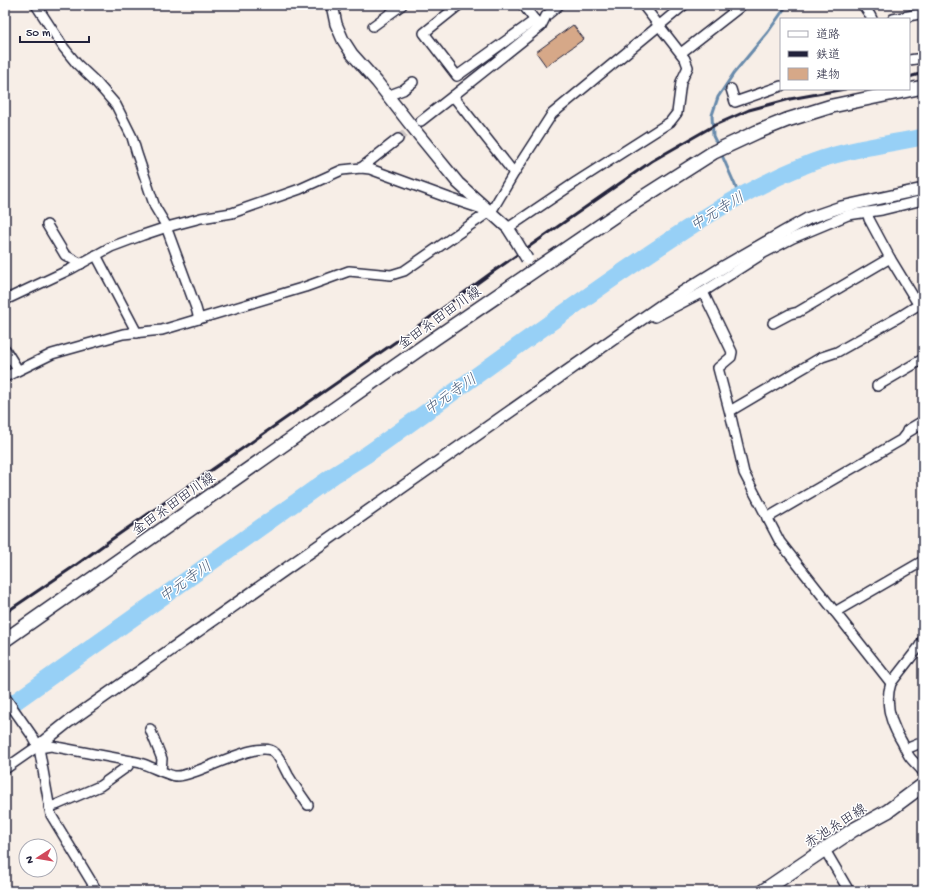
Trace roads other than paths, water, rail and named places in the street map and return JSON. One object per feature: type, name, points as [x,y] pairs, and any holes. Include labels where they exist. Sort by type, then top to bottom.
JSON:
[{"type":"main road","name":"金田糸田田川線","points":[[910,90],[923,87]]},
{"type":"main road","name":"金田糸田田川線","points":[[5,640],[427,344],[623,210],[714,152],[787,120],[832,106],[909,90]]},
{"type":"main road","name":"赤池糸田線","points":[[763,891],[853,830],[888,811],[923,785]]},
{"type":"street","points":[[36,5],[64,48],[116,106],[132,137],[155,207],[167,227],[199,319]]},
{"type":"street","points":[[332,5],[336,24],[343,40],[352,54],[458,183],[508,228],[534,271]]},
{"type":"street","points":[[373,26],[402,5]]},
{"type":"street","points":[[459,5],[424,32],[457,76],[538,23]]},
{"type":"street","points":[[523,5],[538,23]]},
{"type":"street","points":[[421,121],[453,96],[559,5]]},
{"type":"street","points":[[508,228],[576,182],[670,122],[677,113],[681,82],[688,67],[685,59],[642,5]]},
{"type":"street","points":[[5,377],[52,354],[123,334],[162,330],[305,287],[349,271],[391,274],[404,271],[491,212],[552,114],[684,5]]},
{"type":"street","points":[[863,5],[872,18]]},
{"type":"street","points":[[681,54],[740,7]]},
{"type":"street","points":[[898,18],[923,12]]},
{"type":"street","points":[[910,60],[923,58]]},
{"type":"street","points":[[387,96],[403,90],[413,82]]},
{"type":"street","points":[[731,89],[735,102],[780,86]]},
{"type":"street","points":[[453,96],[514,173]]},
{"type":"street","points":[[361,168],[398,139]]},
{"type":"street","points":[[5,300],[81,264],[111,247],[167,227],[201,218],[232,213],[300,189],[342,170],[361,168],[370,169],[489,212]]},
{"type":"street","points":[[5,769],[75,717],[649,314],[725,266],[809,218],[841,207],[923,189]]},
{"type":"street","points":[[649,314],[655,317],[703,292],[764,253],[792,238],[848,215],[882,210],[923,200]]},
{"type":"street","points":[[730,411],[822,357],[837,352],[921,303],[890,258],[869,219],[868,212]]},
{"type":"street","points":[[47,224],[65,255],[81,264]]},
{"type":"street","points":[[96,255],[137,333]]},
{"type":"street","points":[[773,324],[790,314],[798,312],[890,258]]},
{"type":"street","points":[[703,292],[732,352],[731,357],[718,368],[730,411],[744,473],[780,542],[891,683]]},
{"type":"street","points":[[5,349],[18,370]]},
{"type":"street","points":[[877,386],[923,360]]},
{"type":"street","points":[[767,518],[901,440],[908,431],[923,422]]},
{"type":"street","points":[[835,612],[923,561]]},
{"type":"street","points":[[922,646],[891,683],[888,690],[889,715],[892,725],[909,756],[923,772]]},
{"type":"street","points":[[5,697],[37,744],[51,815],[97,891]]},
{"type":"street","points":[[150,728],[162,759],[161,771]]},
{"type":"street","points":[[906,749],[923,742]]},
{"type":"street","points":[[37,744],[142,763],[176,777],[244,752],[267,749],[275,753],[308,806]]},
{"type":"street","points":[[49,807],[100,786],[128,766],[131,761]]},
{"type":"street","points":[[825,850],[849,891]]},
{"type":"waterway","points":[[718,146],[713,136],[712,115],[718,97],[734,73],[768,32],[787,5]]},
{"type":"waterway","name":"中元寺川","points":[[5,709],[334,475],[366,455],[586,297],[662,245],[708,216],[754,189],[817,160],[862,148],[923,137]]},
{"type":"waterway","points":[[721,153],[739,197]]},
{"type":"tunnel","points":[[398,139],[418,123]]},
{"type":"railway","points":[[910,77],[923,73]]},
{"type":"railway","points":[[5,613],[407,334],[494,271],[652,161],[715,125],[749,110],[790,99],[840,90]]}]
